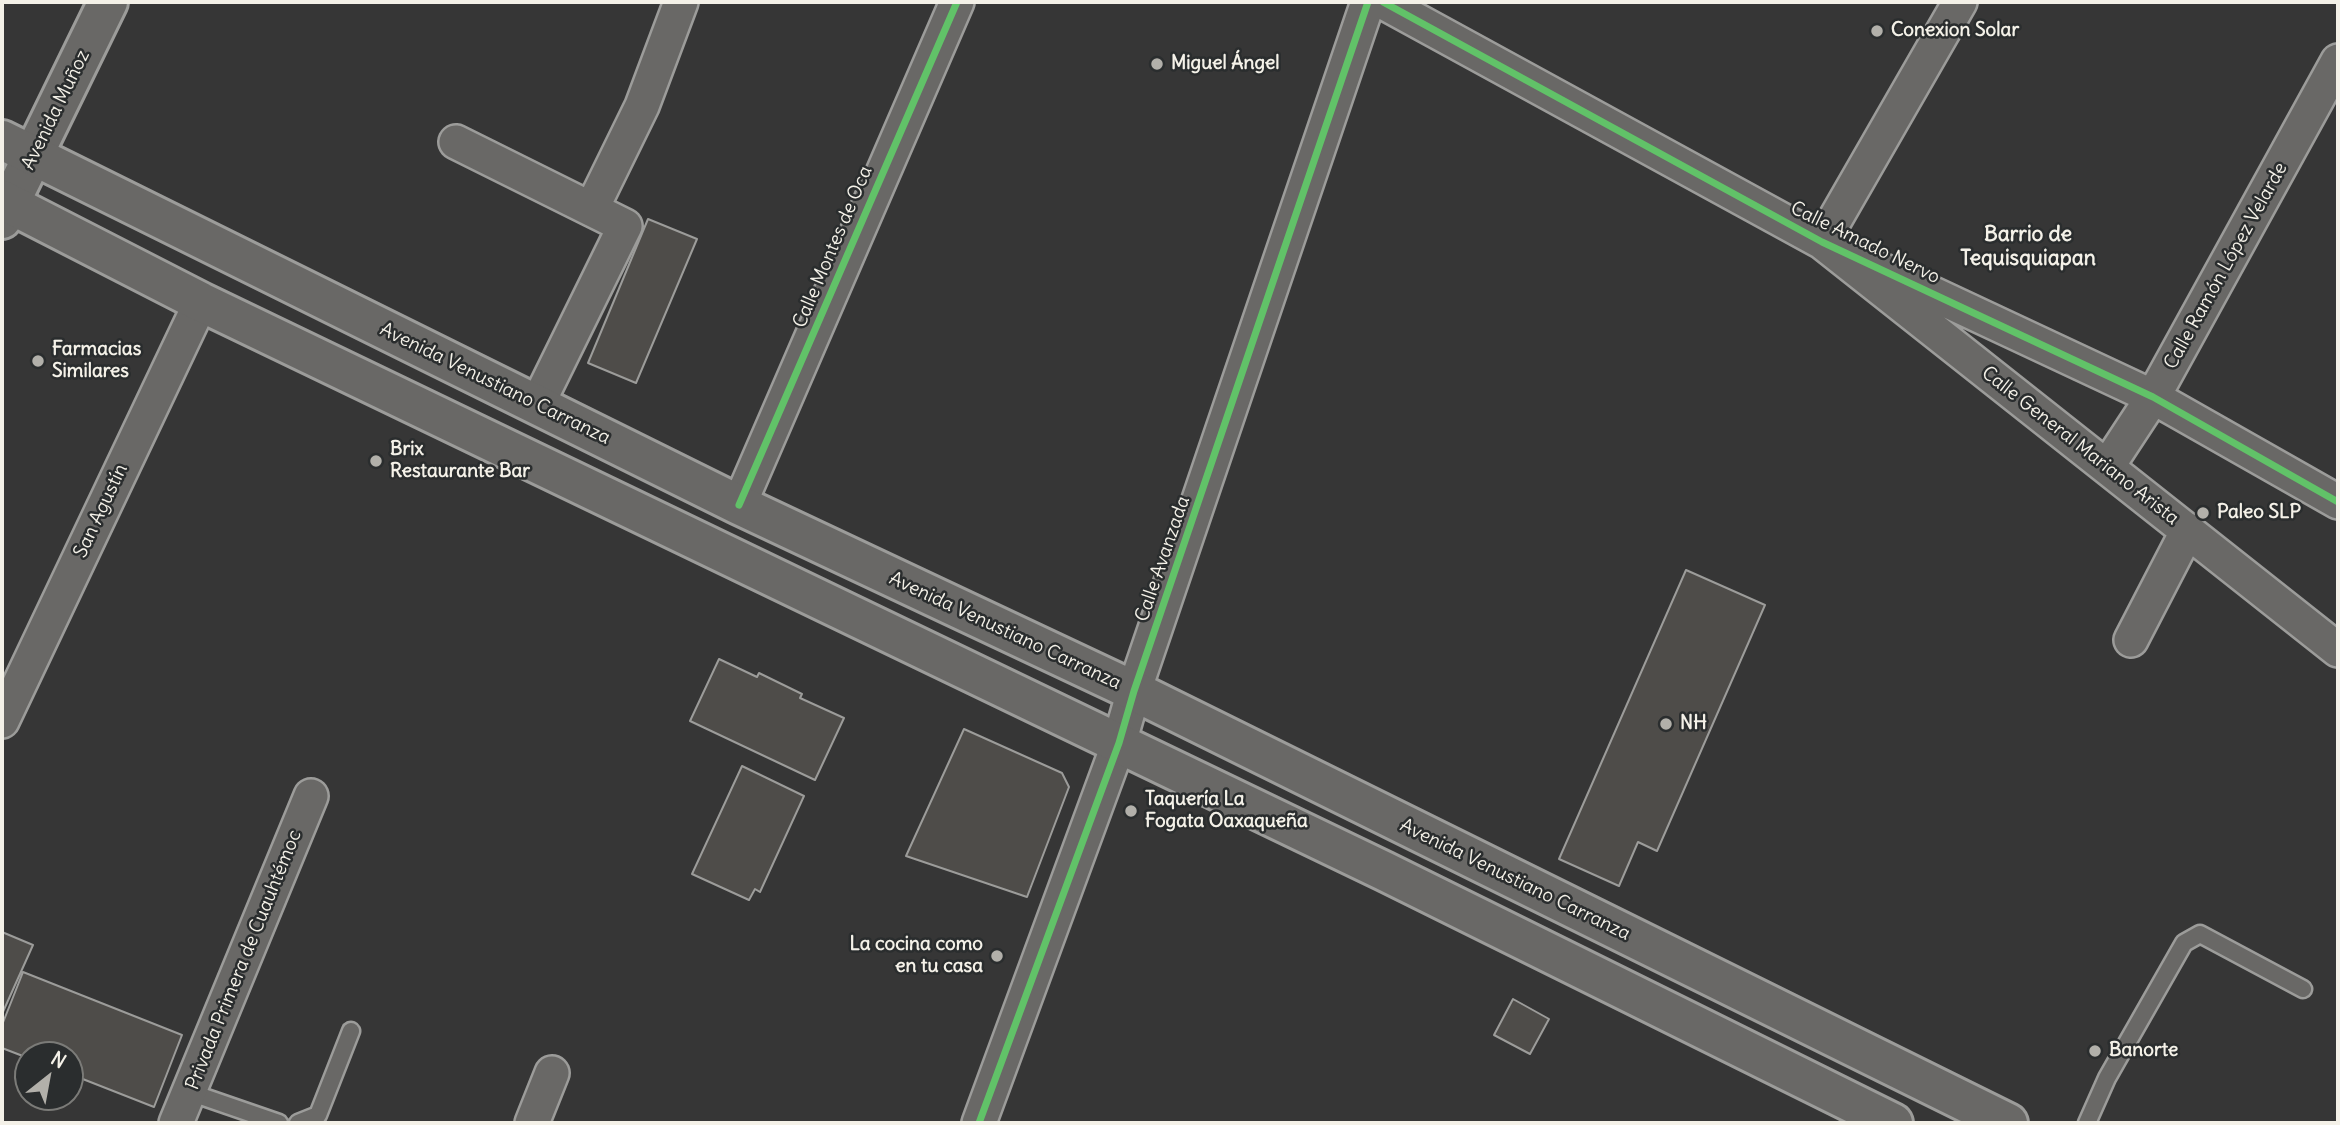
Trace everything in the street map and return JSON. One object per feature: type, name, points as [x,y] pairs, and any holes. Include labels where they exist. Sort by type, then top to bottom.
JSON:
[{"type":"main road","name":"Avenida Muñoz","points":[[4,207],[18,148],[108,2]]},
{"type":"main road","name":"Avenida Venustiano Carranza","points":[[18,148],[739,505],[1134,691],[2008,1123]]},
{"type":"main road","points":[[4,207],[1396,877],[1893,1123]]},
{"type":"street","points":[[592,208],[642,106],[681,2]]},
{"type":"street","name":"Calle Montes de Oca","points":[[739,505],[957,2]]},
{"type":"street","name":"Calle Avanzada","points":[[979,1123],[1119,743],[1134,691],[1368,2]]},
{"type":"street","name":"Calle Amado Nervo","points":[[1383,2],[1822,242],[2153,397],[2338,502]]},
{"type":"street","points":[[1822,242],[1960,2]]},
{"type":"street","name":"Calle Ramón López Velarde","points":[[2107,467],[2153,397],[2338,61]]},
{"type":"street","points":[[456,142],[625,226],[537,405]]},
{"type":"street","name":"Calle General Mariano Arista","points":[[1822,242],[2338,650]]},
{"type":"street","name":"San Agustín","points":[[2,720],[201,302]]},
{"type":"street","points":[[2131,640],[2188,530]]},
{"type":"street","name":"Privada Primera de Cuauhtémoc","points":[[176,1123],[311,796]]},
{"type":"street","points":[[532,1123],[552,1073]]},
{"type":"lane","points":[[2087,1123],[2107,1078],[2184,943],[2200,934],[2303,989]]},
{"type":"lane","points":[[298,1123],[318,1115],[351,1031]]},
{"type":"lane","points":[[189,1091],[279,1123]]},
{"type":"building","points":[[648,219],[697,239],[636,383],[588,363]]},
{"type":"building","name":"NH","points":[[1686,570],[1765,605],[1657,851],[1638,842],[1619,886],[1559,859]]},
{"type":"building","points":[[719,659],[757,677],[759,673],[802,694],[800,698],[844,718],[815,780],[690,721]]},
{"type":"building","points":[[964,729],[1062,773],[1069,787],[1027,897],[906,856]]},
{"type":"building","points":[[742,766],[804,796],[760,892],[755,889],[749,900],[692,874]]},
{"type":"building","points":[[2,932],[33,945],[2,1014]]},
{"type":"building","points":[[23,972],[182,1035],[154,1107],[84,1080],[84,1041],[14,1041],[14,1053],[2,1048],[2,1025]]},
{"type":"building","points":[[1513,999],[1549,1019],[1530,1054],[1494,1035]]},
{"type":"cycle path","points":[[739,505],[957,2]]},
{"type":"cycle path","points":[[979,1123],[1119,743],[1134,691],[1368,2]]},
{"type":"cycle path","points":[[1383,2],[1822,242],[2153,397],[2338,502]]},
{"type":"place","name":"Conexion Solar","points":[[1877,31]]},
{"type":"place","name":"Miguel Ángel","points":[[1157,64]]},
{"type":"place","name":"Farmacias Similares","points":[[38,361]]},
{"type":"place","name":"Brix Restaurante Bar","points":[[376,461]]},
{"type":"place","name":"Paleo SLP","points":[[2203,513]]},
{"type":"place","name":"NH","points":[[1666,724]]},
{"type":"place","name":"Taquería La Fogata Oaxaqueña","points":[[1131,811]]},
{"type":"place","name":"La cocina como en tu casa","points":[[997,956]]},
{"type":"place","name":"Banorte","points":[[2095,1051]]},
{"type":"district","name":"Barrio de Tequisquiapan","points":[[2028,247]]}]
